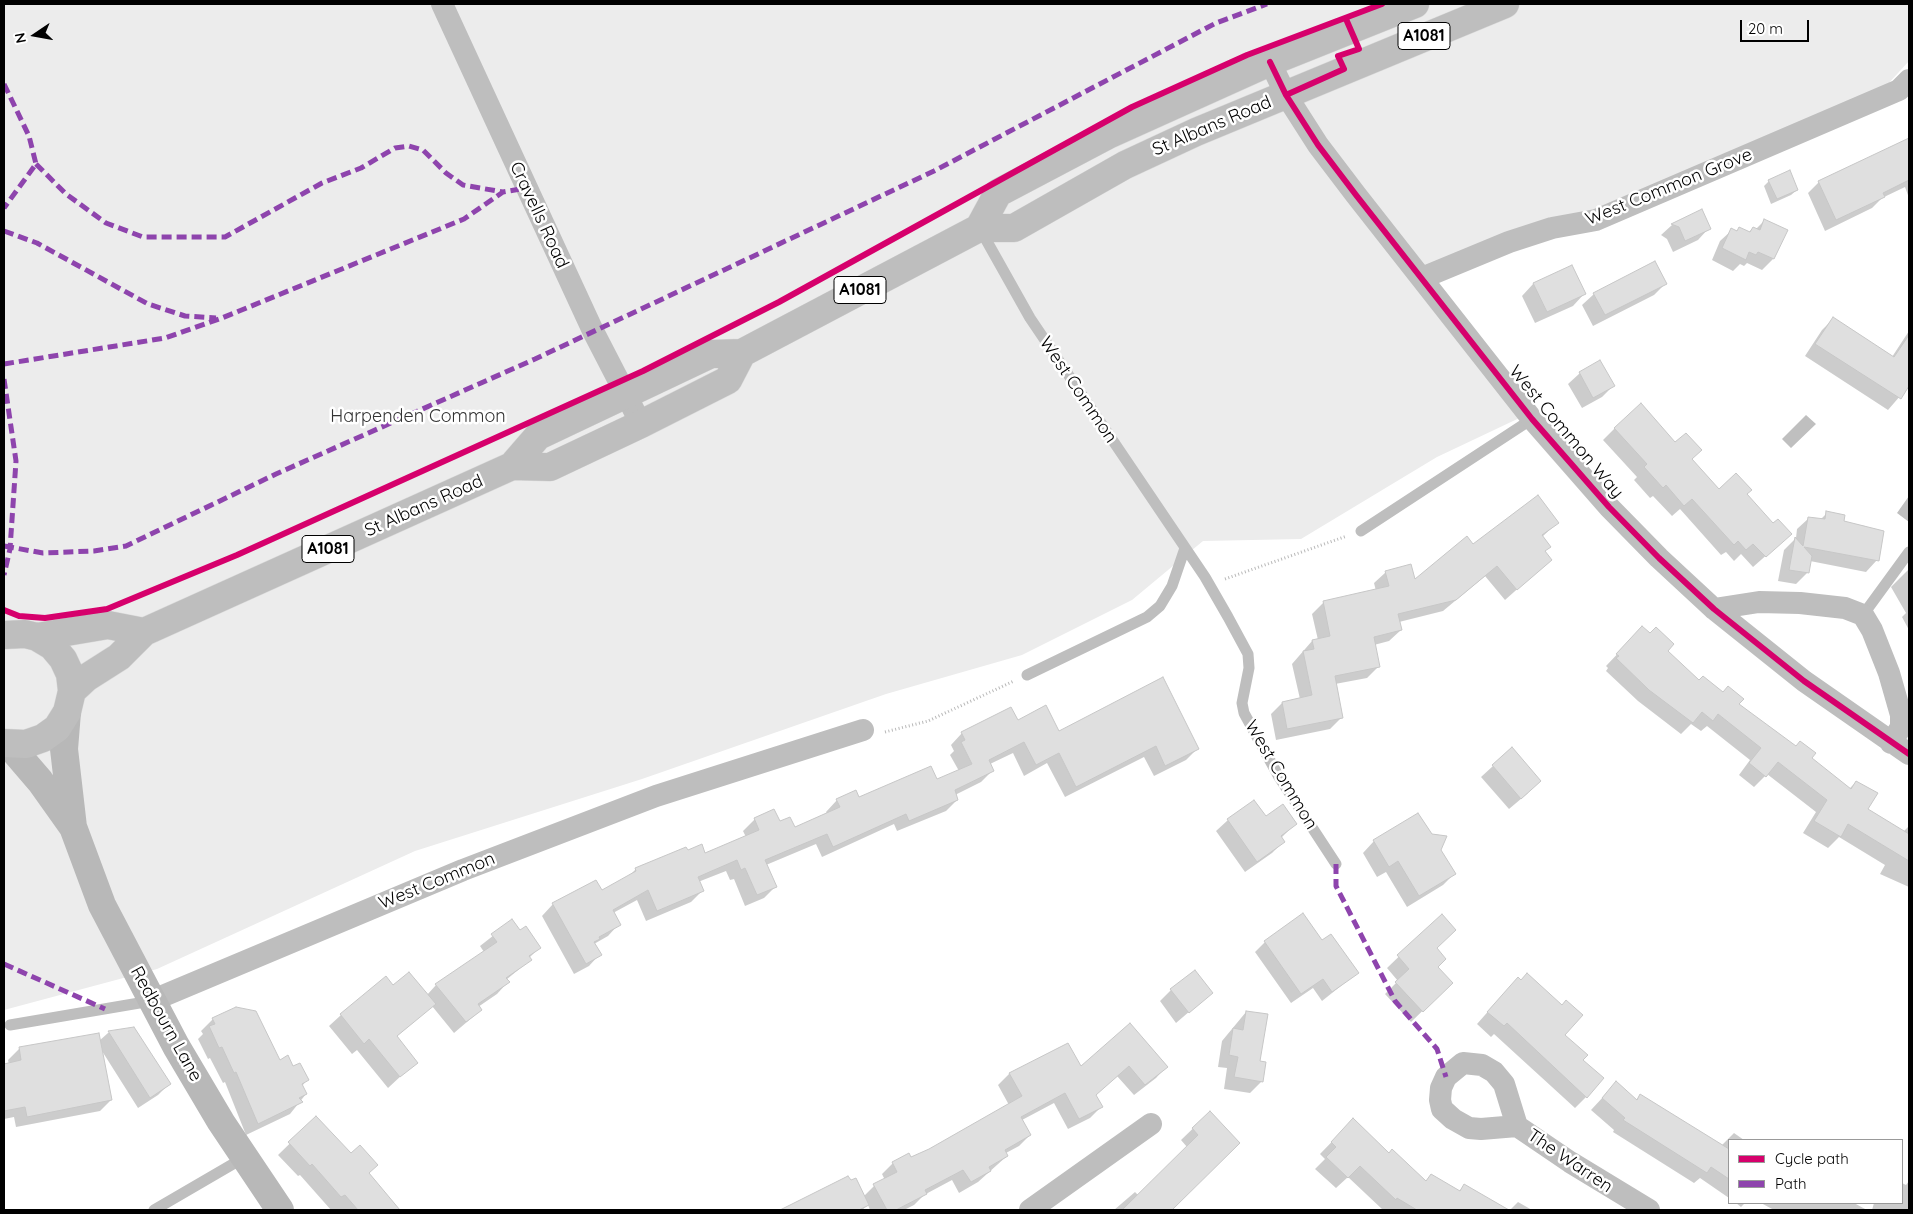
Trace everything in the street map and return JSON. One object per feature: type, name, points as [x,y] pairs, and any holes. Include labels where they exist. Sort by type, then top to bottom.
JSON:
[{"type":"main road","name":"St Albans Road","points":[[979,228],[998,194],[1108,135],[1270,62],[1415,4]]},
{"type":"main road","name":"St Albans Road","points":[[6,744],[26,744],[43,738],[57,728],[70,702],[86,678],[119,657],[144,632],[512,466],[538,436],[711,354],[742,353],[979,228],[1014,228],[1125,165],[1196,132],[1344,69],[1505,4]]},
{"type":"main road","name":"St Albans Road","points":[[512,466],[550,467],[641,424],[728,380],[742,353]]},
{"type":"main road","points":[[37,637],[108,625],[144,632]]},
{"type":"main road","points":[[4,635],[25,634],[37,637],[52,646],[63,659],[70,674],[70,702]]},
{"type":"main road","name":"Redbourn Lane","points":[[70,702],[64,750],[73,827],[102,905],[151,1001],[221,1122],[280,1210]]},
{"type":"main road","name":"Redbourn Lane","points":[[6,744],[40,781],[73,827]]},
{"type":"street","name":"Cravells Road","points":[[442,4],[624,395],[641,424]]},
{"type":"street","name":"West Common Way","points":[[1270,62],[1286,95],[1318,145],[1532,420],[1609,506],[1659,558],[1714,609],[1804,681],[1900,748]]},
{"type":"street","name":"West Common Grove","points":[[1422,278],[1510,242],[1552,228],[1596,220],[1899,90],[1909,80]]},
{"type":"street","points":[[1714,609],[1760,602],[1800,603],[1845,608],[1863,615]]},
{"type":"street","name":"West Common Way","points":[[1863,615],[1872,630],[1886,665],[1901,715],[1900,748]]},
{"type":"street","name":"West Common","points":[[151,1001],[463,870],[656,796],[863,730]]},
{"type":"street","points":[[1030,1210],[1151,1124]]},
{"type":"street","name":"The Warren","points":[[1517,1126],[1570,1162],[1649,1210]]},
{"type":"lane","name":"West Common","points":[[979,228],[1030,318],[1204,577],[1248,654],[1249,668],[1242,703],[1244,713],[1279,777],[1336,864]]},
{"type":"lane","points":[[1361,531],[1532,420]]},
{"type":"lane","points":[[1027,675],[1147,616],[1160,606],[1172,586],[1185,548]]},
{"type":"lane","points":[[1863,615],[1909,552]]},
{"type":"lane","name":"West Common","points":[[10,1025],[151,1001]]},
{"type":"lane","points":[[154,1210],[244,1157]]},
{"type":"path","points":[[1204,577],[1225,579],[1361,531]]},
{"type":"path","points":[[863,730],[877,735],[928,721],[1027,675]]},
{"type":"green space","name":"Harpenden Common","points":[[4,4],[1909,4],[1909,61],[1887,85],[1431,279],[1530,413],[1437,457],[1301,539],[1203,541],[1132,600],[1022,655],[886,694],[642,779],[415,851],[157,969],[4,1010]]},
{"type":"shaded area","points":[[1806,415],[1816,424],[1791,448],[1782,439]]},
{"type":"shaded area","points":[[1909,496],[1909,522],[1897,513]]},
{"type":"building","points":[[1909,138],[1909,180],[1883,193],[1885,197],[1836,220],[1818,181]]},
{"type":"building","points":[[1790,170],[1798,190],[1777,199],[1768,180]]},
{"type":"building","points":[[1702,209],[1711,229],[1685,241],[1679,227],[1671,224]]},
{"type":"building","points":[[1764,219],[1788,230],[1774,259],[1758,252],[1756,255],[1749,252],[1746,260],[1722,248],[1731,228],[1737,231],[1739,227],[1750,232],[1753,227],[1760,230]]},
{"type":"building","points":[[1655,261],[1667,284],[1605,315],[1593,293]]},
{"type":"building","points":[[1572,265],[1586,294],[1547,312],[1533,283]]},
{"type":"building","points":[[1833,317],[1894,357],[1909,335],[1909,386],[1901,399],[1815,344]]},
{"type":"building","points":[[1600,360],[1615,386],[1593,398],[1579,372]]},
{"type":"building","points":[[1641,403],[1675,442],[1686,433],[1702,450],[1692,459],[1719,489],[1736,473],[1752,490],[1747,494],[1773,523],[1778,519],[1792,534],[1766,557],[1753,544],[1746,550],[1738,541],[1734,545],[1692,499],[1684,506],[1666,485],[1663,488],[1644,467],[1647,464],[1614,428]]},
{"type":"building","points":[[1538,495],[1559,523],[1542,535],[1551,547],[1545,551],[1552,560],[1517,590],[1497,566],[1456,600],[1398,614],[1402,630],[1374,637],[1380,667],[1335,676],[1343,718],[1287,729],[1282,702],[1312,695],[1303,651],[1314,649],[1312,640],[1330,636],[1323,601],[1389,586],[1385,571],[1411,564],[1415,579],[1467,536],[1473,544]]},
{"type":"building","points":[[1826,511],[1845,515],[1844,521],[1884,531],[1879,561],[1804,547],[1812,556],[1809,573],[1789,570],[1795,537],[1803,546],[1808,517],[1825,519]]},
{"type":"building","points":[[1642,626],[1650,633],[1656,627],[1674,644],[1668,651],[1699,680],[1703,676],[1723,692],[1728,686],[1744,699],[1739,704],[1796,746],[1800,741],[1816,753],[1812,758],[1851,789],[1856,781],[1878,793],[1868,809],[1909,834],[1909,861],[1848,824],[1841,837],[1814,821],[1827,800],[1778,762],[1766,777],[1749,763],[1761,748],[1718,714],[1713,721],[1702,712],[1693,723],[1649,690],[1616,658],[1619,656],[1616,654]]},
{"type":"building","points":[[1163,677],[1199,749],[1165,766],[1156,746],[1076,787],[1059,753],[1036,765],[1024,742],[989,760],[994,771],[955,790],[958,800],[909,821],[906,814],[833,847],[827,834],[765,860],[777,887],[757,895],[745,868],[741,870],[737,860],[698,877],[704,891],[657,911],[648,890],[613,910],[621,925],[599,937],[600,939],[594,942],[602,955],[586,964],[552,903],[596,880],[602,890],[636,871],[635,868],[686,847],[688,850],[702,844],[705,853],[759,830],[754,818],[774,809],[780,821],[790,817],[795,827],[840,807],[836,799],[856,790],[859,797],[931,766],[937,779],[972,764],[961,742],[965,740],[961,732],[1011,707],[1018,720],[1046,705],[1059,731]]},
{"type":"building","points":[[1512,747],[1541,781],[1521,799],[1492,765]]},
{"type":"building","points":[[1254,800],[1266,816],[1283,804],[1297,824],[1281,836],[1285,842],[1257,862],[1227,819]]},
{"type":"building","points":[[1418,813],[1432,834],[1447,836],[1441,850],[1456,874],[1419,896],[1398,861],[1389,867],[1373,840]]},
{"type":"building","points":[[1303,913],[1322,940],[1331,934],[1359,973],[1332,992],[1323,979],[1301,994],[1264,941]]},
{"type":"building","points":[[1442,914],[1456,930],[1437,948],[1446,959],[1438,967],[1453,983],[1423,1012],[1395,982],[1409,969],[1397,955]]},
{"type":"building","points":[[512,919],[520,930],[526,926],[541,948],[529,956],[532,960],[506,978],[510,982],[478,1004],[482,1010],[466,1022],[435,984],[497,942],[491,934]]},
{"type":"building","points":[[1195,970],[1213,993],[1189,1013],[1170,989]]},
{"type":"building","points":[[409,972],[436,1004],[397,1036],[418,1063],[400,1077],[369,1039],[364,1044],[340,1014],[386,976],[393,985]]},
{"type":"building","points":[[1527,973],[1562,1005],[1566,1000],[1583,1015],[1565,1035],[1588,1055],[1583,1060],[1604,1078],[1587,1098],[1507,1023],[1504,1026],[1487,1012],[1518,977],[1521,980]]},
{"type":"building","points":[[236,1007],[256,1011],[280,1060],[288,1055],[293,1066],[300,1063],[309,1080],[302,1084],[307,1094],[299,1098],[303,1102],[258,1124],[236,1072],[234,1073],[222,1047],[219,1048],[209,1026],[215,1024],[212,1018]]},
{"type":"building","points":[[1246,1011],[1268,1014],[1260,1061],[1266,1062],[1263,1082],[1234,1077],[1238,1057],[1229,1055],[1233,1028],[1243,1030]]},
{"type":"building","points":[[1130,1023],[1168,1067],[1145,1085],[1129,1066],[1096,1095],[1103,1107],[1079,1119],[1065,1093],[1021,1117],[1031,1135],[1005,1150],[1008,1156],[989,1167],[991,1171],[971,1182],[963,1170],[925,1190],[927,1194],[896,1210],[887,1210],[873,1184],[897,1172],[892,1162],[909,1153],[911,1157],[929,1149],[1022,1096],[1009,1073],[1068,1043],[1081,1066]]},
{"type":"building","points":[[134,1027],[171,1084],[150,1098],[108,1031]]},
{"type":"building","points":[[99,1033],[112,1100],[27,1117],[25,1107],[4,1111],[4,1064],[21,1060],[19,1047]]},
{"type":"building","points":[[1616,1081],[1637,1100],[1640,1094],[1728,1148],[1728,1178],[1711,1167],[1707,1173],[1623,1120],[1625,1118],[1602,1098]]},
{"type":"building","points":[[1210,1111],[1240,1143],[1172,1210],[1122,1210],[1198,1135],[1192,1128]]},
{"type":"building","points":[[316,1116],[351,1153],[360,1145],[378,1165],[369,1173],[400,1210],[358,1210],[345,1195],[341,1197],[312,1164],[310,1166],[288,1142]]},
{"type":"building","points":[[1353,1118],[1389,1153],[1392,1149],[1426,1181],[1431,1174],[1460,1191],[1464,1184],[1509,1210],[1417,1210],[1397,1198],[1396,1200],[1360,1166],[1348,1178],[1326,1157],[1336,1147],[1331,1142]]},
{"type":"building","points":[[848,1176],[851,1180],[856,1178],[869,1205],[859,1210],[780,1210]]},
{"type":"marked path","points":[[4,546],[43,553],[94,551],[126,546],[276,474],[535,359],[934,171],[1216,23],[1267,4]]},
{"type":"marked path","points":[[4,84],[29,136],[36,164],[4,208]]},
{"type":"marked path","points":[[36,164],[66,194],[106,223],[143,237],[225,237],[322,183],[361,168],[395,148],[409,146],[423,150],[446,173],[463,185],[503,192]]},
{"type":"marked path","points":[[4,364],[165,338],[222,318],[464,219],[503,192],[526,188]]},
{"type":"marked path","points":[[4,231],[37,243],[148,304],[185,316],[216,318]]},
{"type":"marked path","points":[[4,379],[16,461],[10,549],[4,575]]},
{"type":"marked path","points":[[1336,864],[1336,886],[1395,1001],[1437,1049],[1446,1077]]},
{"type":"marked path","points":[[4,964],[105,1009]]},
{"type":"cycle path","points":[[4,610],[19,616],[45,618],[107,609],[237,555],[643,371],[779,302],[1132,107],[1247,55],[1382,4]]},
{"type":"cycle path","points":[[1286,95],[1344,69],[1338,56],[1359,49],[1346,19]]},
{"type":"cycle path","points":[[1270,62],[1286,95],[1318,145],[1356,195],[1532,419],[1609,507],[1659,558],[1714,609],[1804,681],[1909,754]]}]
